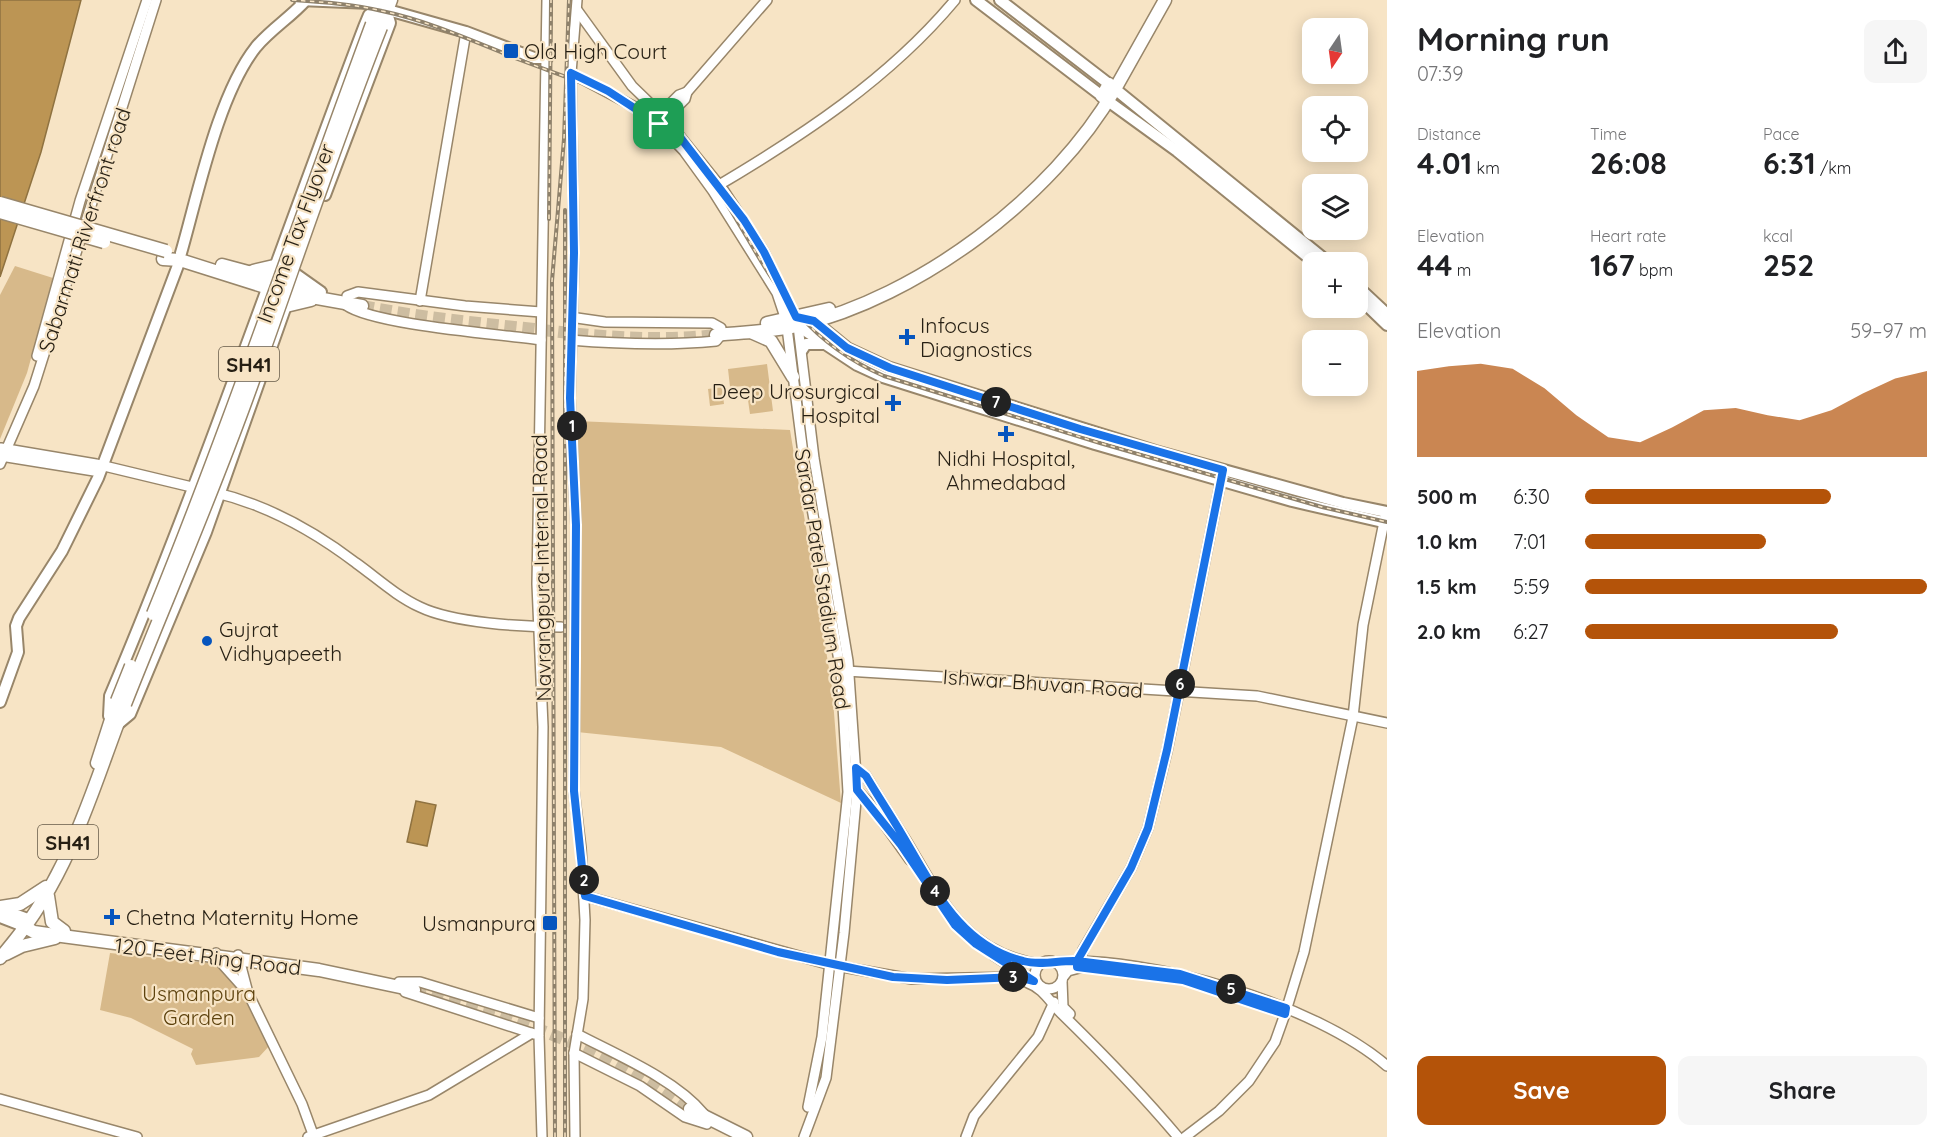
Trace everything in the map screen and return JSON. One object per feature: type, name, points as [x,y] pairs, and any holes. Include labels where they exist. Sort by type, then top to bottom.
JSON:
[{"type":"main road","points":[[976,0],[1185,158],[1302,252]]},
{"type":"main road","points":[[1000,0],[1112,86],[1316,252]]},
{"type":"main road","points":[[718,332],[814,321],[854,308],[950,257],[1006,215],[1044,179],[1078,141],[1105,99],[1156,0]]},
{"type":"main road","points":[[1112,86],[1165,0]]},
{"type":"main road","points":[[0,702],[18,652],[16,626],[19,618],[62,551],[103,468],[181,257],[219,124],[240,72],[256,48],[303,1],[384,6],[466,32],[534,58],[547,58]]},
{"type":"main road","points":[[384,6],[369,15],[274,266],[282,285],[286,306],[219,493],[130,714],[113,723],[110,696],[195,488],[262,301],[282,285],[390,23],[384,6]]},
{"type":"main road","name":"Income Tax Flyover","points":[[113,723],[245,377],[292,240],[384,6]]},
{"type":"main road","points":[[718,332],[749,331],[792,323],[851,302],[946,251],[1002,210],[1039,175],[1105,99]]},
{"type":"main road","points":[[0,202],[164,255]]},
{"type":"main road","points":[[0,212],[164,255],[181,257],[320,295],[362,303]]},
{"type":"main road","points":[[242,275],[263,271],[274,266]]},
{"type":"main road","points":[[242,275],[262,301]]},
{"type":"main road","points":[[282,285],[320,295]]},
{"type":"main road","points":[[286,306],[320,295]]},
{"type":"main road","points":[[1368,296],[1387,314]]},
{"type":"main road","points":[[1368,307],[1387,325]]},
{"type":"main road","points":[[814,321],[847,348],[871,361],[1000,409]]},
{"type":"main road","points":[[792,323],[823,344],[879,375],[1222,475],[1386,518]]},
{"type":"main road","points":[[749,331],[771,341],[793,376]]},
{"type":"main road","points":[[802,350],[806,344],[823,344]]},
{"type":"main road","name":"SH41","points":[[0,948],[26,923],[47,892],[113,723]]},
{"type":"main road","points":[[0,908],[20,904],[47,892],[52,922],[63,934],[22,946],[0,957]]},
{"type":"main road","points":[[0,908],[26,923]]},
{"type":"main road","points":[[0,917],[26,923]]},
{"type":"main road","points":[[0,957],[26,923]]},
{"type":"main road","name":"120 Feet Ring Road","points":[[26,923],[63,934],[216,955],[317,965],[415,988]]},
{"type":"main road","points":[[699,1116],[734,1137]]},
{"type":"main road","points":[[699,1116],[746,1137]]},
{"type":"street","name":"Sabarmati Riverfront road","points":[[2,454],[31,379],[80,201],[147,0]]},
{"type":"street","name":"Sabarmati Riverfront road","points":[[2,454],[34,386],[156,0]]},
{"type":"street","name":"Navrangpura Internal Road","points":[[542,1137],[536,1034],[539,1018],[543,727],[541,627],[537,584],[547,0]]},
{"type":"street","points":[[660,119],[685,99],[687,92],[767,0]]},
{"type":"street","points":[[577,5],[635,90],[715,187],[800,135],[874,80],[929,31],[954,0]]},
{"type":"street","name":"Navrangpura Internal Road","points":[[575,1137],[574,1053],[583,999],[585,896],[574,791],[568,627],[576,525],[570,317],[574,253],[571,73],[577,5]]},
{"type":"street","points":[[420,301],[466,32]]},
{"type":"street","points":[[571,73],[660,119]]},
{"type":"street","name":"Sardar Patel Stadium Road","points":[[715,187],[764,252],[784,291],[792,323],[793,376],[805,470],[845,671]]},
{"type":"street","name":"Sardar Patel Stadium Road","points":[[715,187],[777,292],[802,350],[815,468],[845,671],[852,766],[857,790],[835,965],[818,1067],[810,1101],[797,1137]]},
{"type":"street","points":[[541,312],[420,301],[358,292],[345,300],[355,311],[415,323],[541,340]]},
{"type":"street","points":[[570,317],[605,322],[712,323],[718,332],[716,341],[700,342],[620,343],[570,340]]},
{"type":"street","points":[[799,419],[809,417]]},
{"type":"street","points":[[2,454],[94,471],[103,468],[219,493],[304,528],[386,587],[420,607],[471,620],[541,627],[568,627]]},
{"type":"street","points":[[805,470],[815,468]]},
{"type":"street","points":[[964,1137],[970,1114],[1041,1025],[1050,1001],[1077,964],[1131,868],[1148,828],[1158,792],[1222,475]]},
{"type":"street","points":[[1056,962],[1063,968],[1063,1007],[1127,1069],[1185,1137],[1219,1111],[1249,1081],[1275,1042],[1308,931],[1353,717],[1363,625],[1386,518]]},
{"type":"street","name":"Ishwar Bhuvan Road","points":[[845,671],[1257,696],[1387,723]]},
{"type":"street","points":[[852,766],[866,776],[944,904],[966,931],[985,946],[1004,955],[1039,964]]},
{"type":"street","name":"Sardar Patel Stadium Road","points":[[804,1137],[826,1078],[847,784],[852,766]]},
{"type":"street","points":[[847,784],[857,790],[870,804],[955,925],[976,944],[1036,984],[1050,1001],[1123,1073],[1178,1137]]},
{"type":"street","points":[[856,803],[870,804]]},
{"type":"street","points":[[585,896],[835,965],[912,979],[1004,977],[1048,989],[1062,982]]},
{"type":"street","points":[[216,955],[248,993]]},
{"type":"street","points":[[238,957],[248,993],[302,1104],[312,1137],[429,1095],[536,1034]]},
{"type":"street","points":[[1036,984],[1035,969],[1039,964],[1047,961],[1180,974],[1286,1011],[1359,1044],[1387,1066]]},
{"type":"street","points":[[398,984],[420,982],[539,1018]]},
{"type":"street","points":[[398,984],[405,993],[536,1034]]},
{"type":"street","points":[[1286,1011],[1357,1048],[1387,1072]]},
{"type":"street","points":[[574,1053],[640,1086],[686,1117],[699,1116],[696,1105],[674,1089],[577,1034]]},
{"type":"street","points":[[0,1100],[137,1137]]},
{"type":"green space","points":[[15,266],[53,278],[27,373],[0,439],[0,295]]},
{"type":"green space","points":[[767,364],[773,411],[750,414],[746,386],[730,387],[728,369]]},
{"type":"green space","points":[[722,387],[724,404],[710,406],[708,389]]},
{"type":"green space","points":[[576,421],[790,430],[832,687],[841,803],[721,747],[577,732]]},
{"type":"green space","name":"Usmanpura Garden","points":[[110,953],[208,963],[220,969],[239,987],[253,1009],[270,1045],[259,1057],[196,1065],[191,1054],[193,1049],[131,1018],[100,1010]]},
{"type":"shaded area","points":[[0,0],[81,0],[41,152],[0,277]]},
{"type":"shaded area","points":[[416,801],[436,805],[427,846],[407,842]]},
{"type":"tunnel","points":[[362,306],[448,319],[601,336],[670,338],[716,335]]},
{"type":"tunnel","points":[[414,990],[521,1023],[584,1048],[627,1070],[693,1115]]},
{"type":"railway","points":[[292,0],[360,7],[418,20],[597,89],[642,111],[682,143],[700,164],[795,310],[819,335],[848,357],[884,376],[1100,443],[1322,507],[1387,522]]},
{"type":"railway","points":[[549,219],[551,0]]},
{"type":"railway","points":[[555,1137],[552,281],[564,139],[569,0]]},
{"type":"railway","points":[[565,210],[565,1137]]},
{"type":"place","name":"Old High Court","points":[[511,51]]},
{"type":"place","name":"Infocus Diagnostics","points":[[907,337]]},
{"type":"place","name":"Deep Urosurgical Hospital","points":[[893,403]]},
{"type":"place","name":"Nidhi Hospital, Ahmedabad","points":[[1006,434]]},
{"type":"place","name":"Gujrat Vidhyapeeth","points":[[207,641]]},
{"type":"place","name":"Chetna Maternity Home","points":[[112,917]]},
{"type":"place","name":"Usmanpura","points":[[550,923]]},
{"type":"route","points":[[659,124],[608,91],[571,73],[574,253],[570,317],[570,398],[576,525],[574,791],[585,896],[778,952],[893,977],[947,980],[1018,977],[1034,981],[976,944],[955,925],[901,845],[857,790],[856,768],[866,776],[944,904],[966,931],[985,946],[1004,955],[1039,964],[1047,961],[1077,961],[1077,967],[1084,966],[1183,980],[1220,990],[1285,1014],[1286,1008],[1221,985],[1180,974],[1077,961],[1131,868],[1148,828],[1158,792],[1192,631],[1215,500],[1223,470],[1080,429],[900,372],[857,354],[814,321],[796,317],[764,252],[724,191],[666,119],[659,124]]}]
